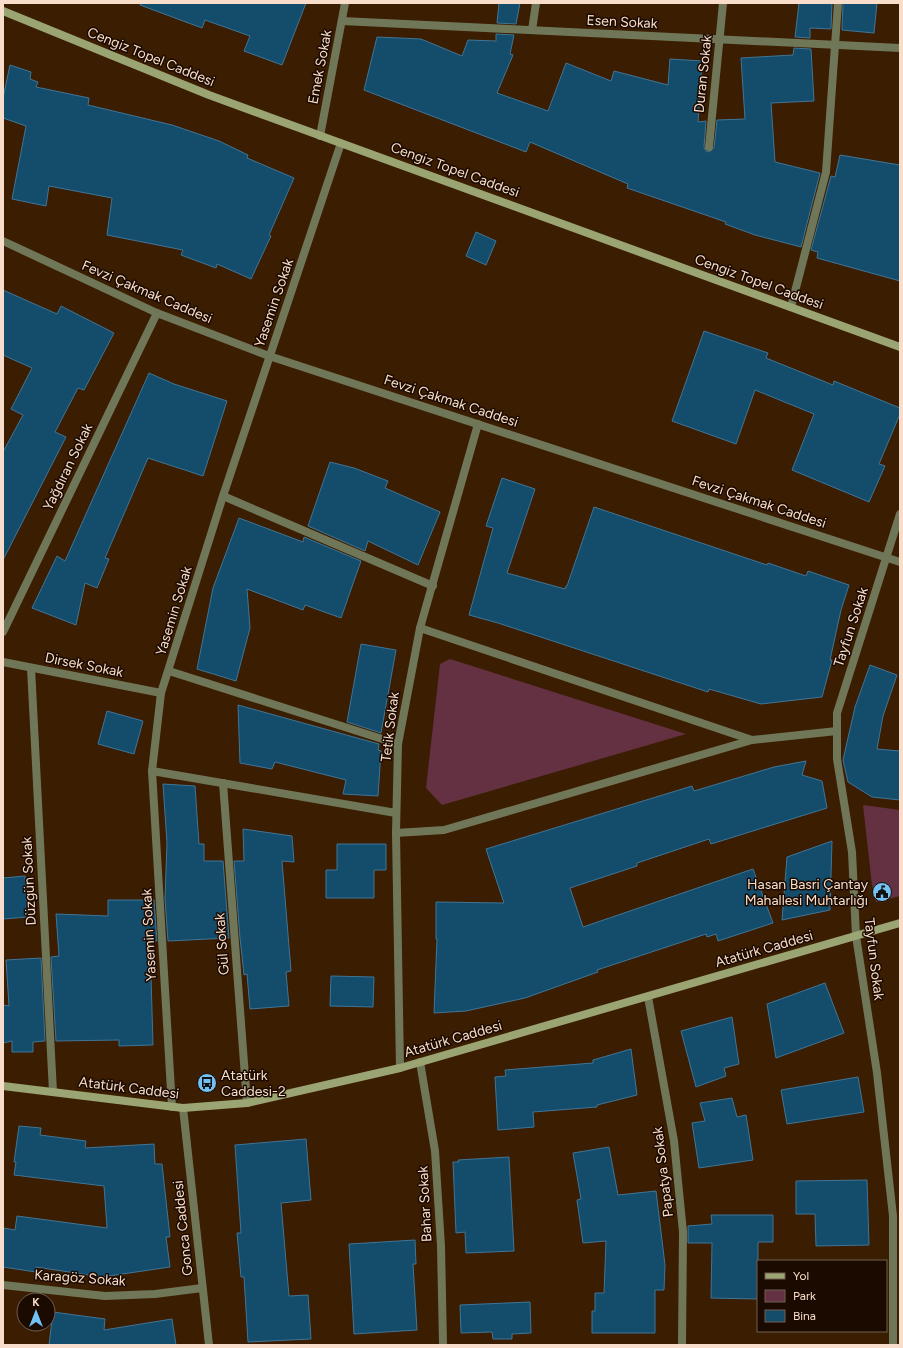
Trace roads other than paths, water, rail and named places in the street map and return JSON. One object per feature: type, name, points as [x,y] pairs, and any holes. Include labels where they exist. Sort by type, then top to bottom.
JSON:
[{"type":"main road","name":"Cengiz Topel Caddesi","points":[[3,11],[209,95],[900,347]]},
{"type":"main road","name":"Atatürk Caddesi","points":[[3,1086],[183,1108],[247,1103],[400,1068],[900,923]]},
{"type":"street","name":"Emek Sokak","points":[[320,136],[345,3]]},
{"type":"street","points":[[532,30],[536,3]]},
{"type":"street","name":"Duran Sokak","points":[[709,147],[723,3]]},
{"type":"street","points":[[790,307],[826,172],[838,3]]},
{"type":"street","name":"Esen Sokak","points":[[342,21],[900,48]]},
{"type":"street","name":"Yasemin Sokak","points":[[172,1107],[152,772],[161,693],[223,496],[341,143]]},
{"type":"street","name":"Fevzi Çakmak Caddesi","points":[[3,241],[157,313],[269,356],[900,562]]},
{"type":"street","name":"Yağdıran Sokak","points":[[3,632],[157,313]]},
{"type":"street","name":"Tetik Sokak","points":[[400,1068],[396,833],[398,744],[420,628],[478,424]]},
{"type":"street","points":[[223,496],[433,586]]},
{"type":"street","name":"Tayfun Sokak","points":[[893,1345],[893,1216],[877,1073],[856,936],[852,852],[837,759],[837,713],[900,514]]},
{"type":"street","points":[[420,628],[752,740]]},
{"type":"street","name":"Dirsek Sokak","points":[[3,662],[161,693]]},
{"type":"street","name":"Düzgün Sokak","points":[[31,668],[52,1092]]},
{"type":"street","points":[[169,671],[398,744]]},
{"type":"street","points":[[396,833],[444,830],[752,740],[837,731]]},
{"type":"street","points":[[152,772],[396,813]]},
{"type":"street","name":"Gül Sokak","points":[[223,783],[247,1103]]},
{"type":"street","name":"Papatya Sokak","points":[[648,997],[674,1141],[683,1232],[682,1345]]},
{"type":"street","name":"Bahar Sokak","points":[[420,1062],[435,1151],[441,1246],[442,1345]]},
{"type":"street","name":"Gonca Caddesi","points":[[183,1108],[208,1345]]},
{"type":"street","name":"Karagöz Sokak","points":[[3,1285],[105,1296],[155,1294],[202,1288]]},
{"type":"place","name":"Hasan Basri Çantay Mahallesi Muhtarlığı","points":[[882,892]]},
{"type":"place","name":"Atatürk Caddesi-2","points":[[207,1083]]}]
